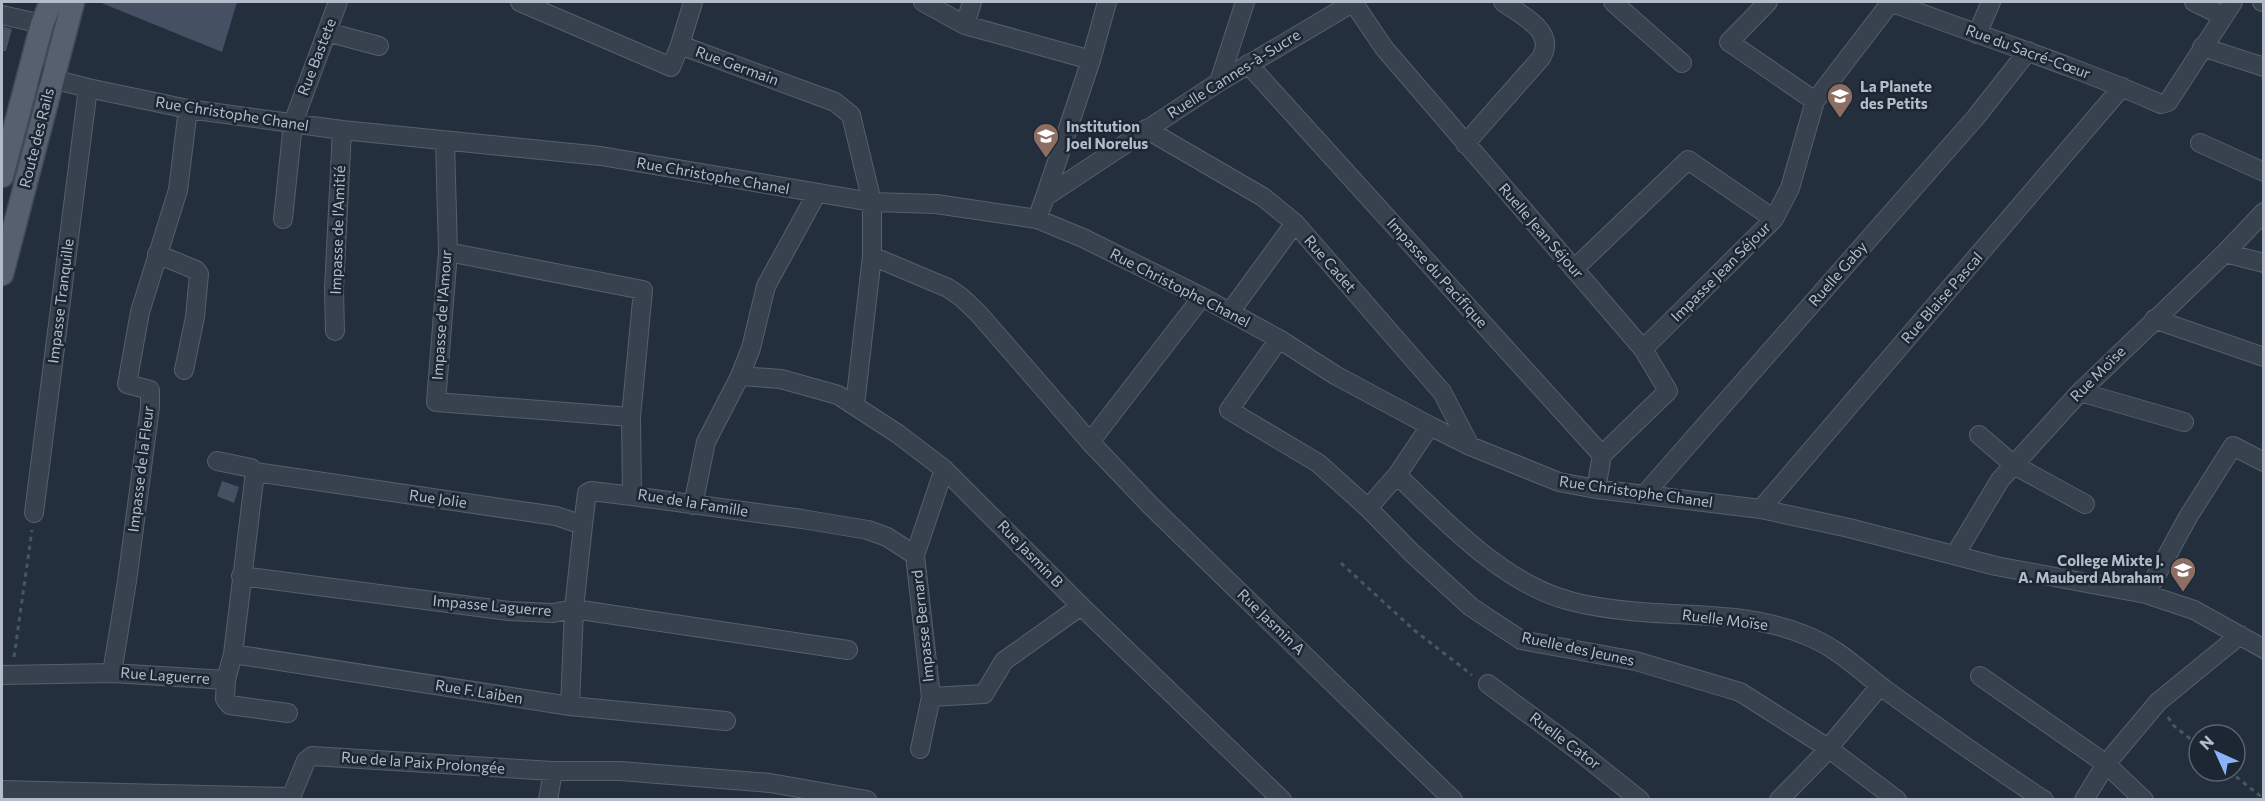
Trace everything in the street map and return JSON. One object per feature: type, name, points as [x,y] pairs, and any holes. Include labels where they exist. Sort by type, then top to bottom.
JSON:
[{"type":"main road","name":"Route des Rails","points":[[2,176],[9,118],[29,73],[42,24],[51,2]]},
{"type":"main road","name":"Route des Rails","points":[[2,274],[73,2]]},
{"type":"street","name":"Rue Bastete","points":[[283,219],[293,123],[338,2]]},
{"type":"street","name":"Rue Germain","points":[[520,2],[671,67],[680,45],[835,102],[851,115],[872,202],[872,256],[855,405]]},
{"type":"street","points":[[680,45],[693,2]]},
{"type":"street","points":[[923,2],[965,26],[1091,60]]},
{"type":"street","points":[[965,26],[972,2]]},
{"type":"street","points":[[1037,219],[1091,60],[1107,2]]},
{"type":"street","points":[[1219,82],[1245,2]]},
{"type":"street","name":"Ruelle Cannes-à-Sucre","points":[[1045,197],[1219,82],[1354,2]]},
{"type":"street","name":"Ruelle Jean Séjour","points":[[1354,2],[1384,48],[1643,349],[1668,391],[1602,455]]},
{"type":"street","points":[[1465,144],[1546,50],[1545,37],[1540,30],[1503,2]]},
{"type":"street","points":[[1613,2],[1682,63]]},
{"type":"street","points":[[1768,2],[1728,42],[1815,100]]},
{"type":"street","name":"Impasse Jean Séjour","points":[[1643,349],[1774,219],[1790,188],[1815,100],[1891,2]]},
{"type":"street","name":"Rue du Sacré-Cœur","points":[[1891,2],[2028,51],[2161,104],[2165,104],[2202,47]]},
{"type":"street","points":[[1977,34],[1991,2]]},
{"type":"street","points":[[2194,2],[2228,9],[2202,47],[2264,67]]},
{"type":"street","points":[[2,15],[42,24]]},
{"type":"street","points":[[327,32],[379,46]]},
{"type":"street","name":"Ruelle Gaby","points":[[1644,495],[1976,117],[2028,51]]},
{"type":"street","name":"Impasse du Pacifique","points":[[1248,64],[1602,455]]},
{"type":"street","name":"Rue Christophe Chanel","points":[[29,73],[188,109],[342,130],[601,156],[872,202],[936,204],[1037,219],[1083,238],[1202,297],[1279,339],[1335,375],[1430,426],[1470,446],[1559,482],[1596,489],[1761,509],[1849,528],[1996,567],[2146,594],[2193,610],[2264,649]]},
{"type":"street","name":"Rue Blaise Pascal","points":[[1761,509],[2122,87]]},
{"type":"street","name":"Impasse Tranquille","points":[[34,513],[88,88]]},
{"type":"street","name":"Impasse de la Fleur","points":[[111,673],[127,581],[150,407],[150,390],[128,384],[140,312],[178,190],[188,109]]},
{"type":"street","name":"Rue Cadet","points":[[1146,129],[1263,197],[1294,223],[1442,392],[1470,446]]},
{"type":"street","name":"Impasse de l'Amitié","points":[[335,331],[334,289],[342,130]]},
{"type":"street","name":"Impasse de l'Amour","points":[[446,141],[448,252],[436,402],[631,417]]},
{"type":"street","points":[[2200,143],[2264,172]]},
{"type":"street","points":[[1574,269],[1688,160],[1774,219]]},
{"type":"street","points":[[693,505],[706,442],[740,376],[751,348],[766,286],[817,193]]},
{"type":"street","name":"Rue Moïse","points":[[1955,555],[2000,480],[2080,392],[2225,253],[2264,212]]},
{"type":"street","points":[[1230,312],[1294,223]]},
{"type":"street","name":"Rue de la Famille","points":[[448,252],[643,290],[631,417],[632,496],[868,530],[887,537],[915,555]]},
{"type":"street","points":[[2225,253],[2264,263]]},
{"type":"street","points":[[158,254],[196,270],[199,274],[195,317],[184,370]]},
{"type":"street","name":"Rue Jasmin A","points":[[872,256],[948,288],[961,297],[978,313],[1090,442],[1151,506],[1453,800]]},
{"type":"street","points":[[1090,442],[1202,297]]},
{"type":"street","points":[[2154,319],[2264,357]]},
{"type":"street","name":"Ruelle des Jeunes","points":[[1279,339],[1229,410],[1318,463],[1471,607],[1521,640],[1636,661],[1740,692],[1828,748],[1897,800]]},
{"type":"street","name":"Rue Jasmin B","points":[[740,376],[781,379],[838,394],[898,434],[944,470],[1282,800]]},
{"type":"street","points":[[2080,392],[2184,422]]},
{"type":"street","points":[[1368,508],[1397,475],[1430,426]]},
{"type":"street","points":[[1980,435],[2014,465],[2085,504]]},
{"type":"street","points":[[2146,594],[2188,517],[2233,446],[2264,462]]},
{"type":"street","points":[[1596,489],[1602,455]]},
{"type":"street","name":"Rue Jolie","points":[[217,461],[251,468],[255,472],[556,516],[583,525]]},
{"type":"street","name":"Impasse Bernard","points":[[920,749],[931,697],[915,555],[944,470]]},
{"type":"street","name":"Rue Laguerre","points":[[7,674],[111,673],[226,680],[233,654],[255,472]]},
{"type":"street","name":"Ruelle Moïse","points":[[1397,475],[1454,530],[1505,571],[1544,591],[1567,600],[1629,611],[1716,616],[1765,624],[1804,634],[1834,649],[1880,686],[2044,800]]},
{"type":"street","points":[[570,706],[574,609],[587,493],[591,490],[632,496]]},
{"type":"street","name":"Impasse Laguerre","points":[[241,576],[509,611],[553,613],[574,609],[848,650]]},
{"type":"street","points":[[931,697],[984,694],[1004,661],[1081,606]]},
{"type":"street","points":[[2084,800],[2106,764],[2158,702],[2241,635]]},
{"type":"street","name":"Rue F. Laiben","points":[[233,654],[570,706],[726,721]]},
{"type":"street","points":[[1980,676],[2106,764],[2144,800]]},
{"type":"street","points":[[226,680],[225,699],[230,705],[288,713]]},
{"type":"street","name":"Ruelle Cator","points":[[1488,684],[1640,800]]},
{"type":"street","points":[[1779,800],[1828,748],[1880,686]]},
{"type":"street","name":"Rue de la Paix Prolongée","points":[[2,790],[288,797],[292,795],[306,761],[312,756],[553,771],[620,771],[770,783],[867,800]]},
{"type":"street","points":[[548,800],[553,771]]},
{"type":"path","points":[[7,674],[34,513]]},
{"type":"path","points":[[1341,563],[1414,630],[1462,669],[1488,684]]},
{"type":"path","points":[[2158,702],[2173,725],[2187,736]]},
{"type":"path","points":[[2244,783],[2264,799]]},
{"type":"building","points":[[99,2],[237,2],[222,52]]},
{"type":"building","points":[[2,26],[12,29],[6,51],[2,51]]},
{"type":"building","points":[[222,481],[239,487],[234,503],[217,496]]},
{"type":"place","name":"La Planete des Petits","points":[[1840,119]]},
{"type":"place","name":"Institution Joel Norelus","points":[[1046,159]]},
{"type":"place","name":"College Mixte J. A. Mauberd Abraham","points":[[2183,593]]}]
